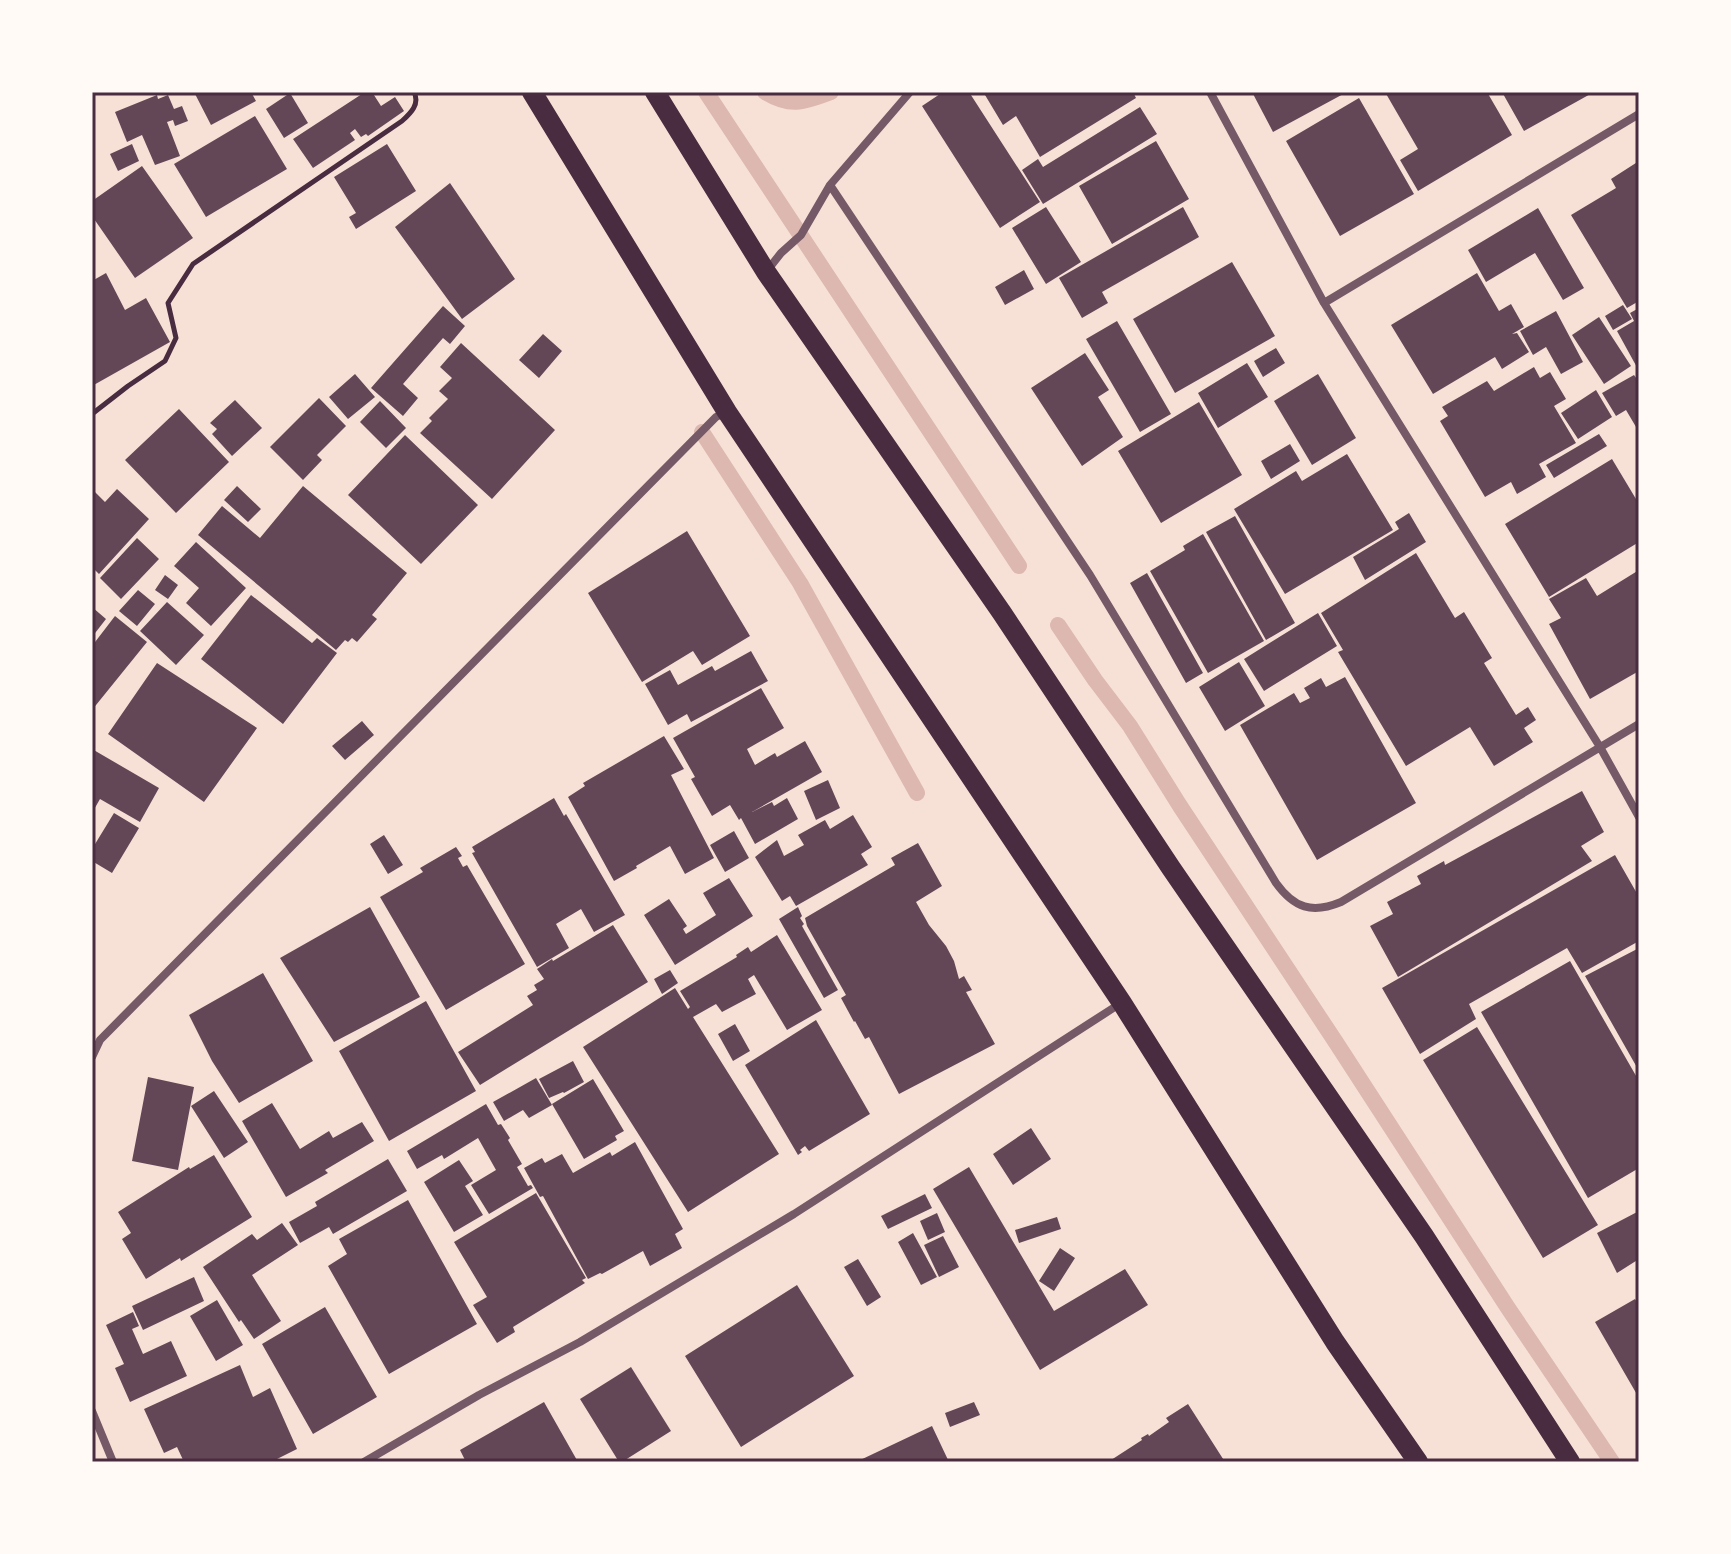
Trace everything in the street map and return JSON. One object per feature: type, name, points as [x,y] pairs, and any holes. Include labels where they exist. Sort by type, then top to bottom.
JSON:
[{"type":"main road","points":[[532,92],[727,412],[1122,1003],[1335,1342],[1418,1462]]},
{"type":"main road","points":[[655,92],[766,272],[993,600],[1171,868],[1424,1236],[1570,1462]]},
{"type":"street","points":[[766,272],[801,235],[830,185],[910,92]]},
{"type":"street","points":[[1210,92],[1324,303],[1600,747],[1639,817]]},
{"type":"street","points":[[1324,303],[1639,114]]},
{"type":"street","points":[[830,185],[1090,575],[1285,895],[1297,904],[1312,909],[1327,908],[1341,902],[1639,724]]},
{"type":"street","points":[[92,1057],[100,1040],[716,417],[727,412]]},
{"type":"street","points":[[364,1462],[479,1395],[580,1342],[794,1214],[1122,1003]]},
{"type":"street","points":[[92,1033],[100,1040]]},
{"type":"street","points":[[92,1411],[113,1462]]},
{"type":"path","points":[[92,414],[165,361],[176,338],[168,303],[193,264],[402,121],[414,108],[414,92]]},
{"type":"building","points":[[194,92],[251,92],[256,101],[211,125]]},
{"type":"building","points":[[365,92],[372,92],[381,106],[395,97],[404,111],[368,136],[361,137],[355,129],[350,133],[355,140],[313,168],[293,139]]},
{"type":"building","points":[[943,92],[969,92],[1040,202],[1000,228],[922,106]]},
{"type":"building","points":[[990,92],[1133,92],[1136,98],[1040,157],[1016,116],[1003,125],[985,95]]},
{"type":"building","points":[[1252,92],[1347,92],[1273,132]]},
{"type":"building","points":[[1385,92],[1487,92],[1512,135],[1418,191],[1400,160],[1418,149]]},
{"type":"building","points":[[1502,92],[1594,92],[1524,131]]},
{"type":"building","points":[[290,93],[308,123],[284,138],[266,109]]},
{"type":"building","points":[[157,95],[158,99],[168,95],[174,109],[182,106],[188,121],[175,126],[173,120],[167,122],[180,156],[155,165],[142,135],[127,142],[115,112]]},
{"type":"building","points":[[1359,98],[1414,194],[1340,236],[1286,141]]},
{"type":"building","points":[[1140,107],[1157,134],[1043,204],[1022,170],[1038,159],[1043,167]]},
{"type":"building","points":[[255,116],[287,169],[206,217],[174,164]]},
{"type":"building","points":[[1156,141],[1189,199],[1112,244],[1079,186]]},
{"type":"building","points":[[132,144],[139,161],[118,171],[110,154]]},
{"type":"building","points":[[387,144],[416,191],[356,229],[349,217],[356,213],[334,177]]},
{"type":"building","points":[[1639,161],[1639,301],[1627,308],[1571,215],[1616,188],[1611,179]]},
{"type":"building","points":[[142,166],[193,238],[135,278],[92,216],[92,201]]},
{"type":"building","points":[[450,183],[515,279],[462,319],[395,227]]},
{"type":"building","points":[[1046,207],[1081,262],[1046,284],[1012,228]]},
{"type":"building","points":[[1183,207],[1199,237],[1102,292],[1108,303],[1082,318],[1059,278]]},
{"type":"building","points":[[1538,208],[1584,288],[1563,300],[1535,253],[1486,282],[1468,250]]},
{"type":"building","points":[[1232,262],[1275,336],[1175,393],[1133,319]]},
{"type":"building","points":[[1024,270],[1034,289],[1005,305],[995,287]]},
{"type":"building","points":[[106,273],[125,310],[146,298],[170,342],[92,386],[92,281]]},
{"type":"building","points":[[1477,273],[1499,311],[1511,304],[1524,327],[1512,334],[1517,333],[1529,352],[1502,369],[1495,357],[1433,394],[1391,325]]},
{"type":"building","points":[[1623,305],[1632,319],[1613,330],[1605,316]]},
{"type":"building","points":[[443,306],[465,326],[450,344],[443,338],[403,384],[418,398],[403,416],[371,388]]},
{"type":"building","points":[[1639,308],[1639,371],[1617,331],[1634,321],[1630,313]]},
{"type":"building","points":[[1556,311],[1583,362],[1561,374],[1546,347],[1533,355],[1520,331]]},
{"type":"building","points":[[1599,317],[1631,366],[1604,384],[1572,335]]},
{"type":"building","points":[[1117,321],[1171,414],[1140,432],[1086,339]]},
{"type":"building","points":[[543,334],[562,351],[539,378],[519,360]]},
{"type":"building","points":[[461,343],[555,430],[492,499],[420,433],[432,421],[429,418],[448,399],[439,391],[452,378],[440,367]]},
{"type":"building","points":[[1276,348],[1285,363],[1263,377],[1254,361]]},
{"type":"building","points":[[1085,353],[1109,390],[1098,397],[1123,437],[1082,466],[1031,388]]},
{"type":"building","points":[[1247,363],[1268,397],[1218,428],[1198,393]]},
{"type":"building","points":[[1534,367],[1540,378],[1550,372],[1566,399],[1554,406],[1576,443],[1539,464],[1546,477],[1517,494],[1511,482],[1485,497],[1440,421],[1448,416],[1442,407],[1487,381],[1494,391]]},
{"type":"building","points":[[355,374],[375,397],[348,419],[329,397]]},
{"type":"building","points":[[1318,374],[1356,438],[1312,465],[1274,401]]},
{"type":"building","points":[[1634,375],[1639,382],[1639,432],[1626,410],[1616,416],[1602,393]]},
{"type":"building","points":[[1596,390],[1612,417],[1578,439],[1561,413]]},
{"type":"building","points":[[319,398],[346,426],[317,455],[322,460],[303,480],[270,447]]},
{"type":"building","points":[[235,400],[262,428],[232,456],[212,434],[217,429],[210,423]]},
{"type":"building","points":[[380,401],[406,428],[386,448],[360,422]]},
{"type":"building","points":[[1199,402],[1242,475],[1161,523],[1118,451]]},
{"type":"building","points":[[179,409],[229,462],[176,513],[125,460]]},
{"type":"building","points":[[1599,434],[1607,446],[1554,478],[1546,465]]},
{"type":"building","points":[[405,435],[478,505],[421,564],[348,495]]},
{"type":"building","points":[[1290,444],[1300,461],[1271,479],[1261,461]]},
{"type":"building","points":[[1347,454],[1393,530],[1285,594],[1234,509],[1296,471],[1302,481]]},
{"type":"building","points":[[1612,459],[1639,504],[1639,542],[1549,597],[1505,524]]},
{"type":"building","points":[[237,486],[261,509],[248,522],[224,500]]},
{"type":"building","points":[[303,486],[407,573],[372,615],[377,619],[357,642],[352,638],[348,642],[345,640],[336,650],[198,535],[222,506],[260,538]]},
{"type":"building","points":[[92,489],[105,502],[117,489],[149,519],[99,574],[92,567]]},
{"type":"building","points":[[1409,513],[1426,542],[1365,580],[1353,557],[1399,529],[1395,522]]},
{"type":"building","points":[[1235,516],[1295,623],[1266,640],[1206,532]]},
{"type":"building","points":[[687,531],[750,636],[702,665],[693,651],[642,682],[588,593]]},
{"type":"building","points":[[1203,534],[1264,641],[1208,673],[1150,571],[1185,550],[1183,546]]},
{"type":"building","points":[[137,538],[159,559],[121,599],[100,578]]},
{"type":"building","points":[[196,542],[246,588],[211,626],[186,603],[199,588],[174,566]]},
{"type":"building","points":[[1416,553],[1455,618],[1464,612],[1492,658],[1484,663],[1516,715],[1528,707],[1536,720],[1524,728],[1533,742],[1494,766],[1470,727],[1406,766],[1338,652],[1343,650],[1321,613]]},
{"type":"building","points":[[1639,570],[1639,671],[1590,699],[1549,624],[1561,618],[1549,599],[1586,578],[1597,596]]},
{"type":"building","points":[[1147,573],[1203,673],[1186,683],[1130,583]]},
{"type":"building","points":[[165,575],[178,585],[168,599],[155,590]]},
{"type":"building","points":[[138,590],[155,604],[137,626],[119,611]]},
{"type":"building","points":[[251,595],[312,643],[317,638],[337,653],[283,724],[201,659]]},
{"type":"building","points":[[167,602],[204,635],[176,665],[140,631]]},
{"type":"building","points":[[92,607],[106,619],[92,637]]},
{"type":"building","points":[[1318,613],[1337,646],[1264,691],[1244,659]]},
{"type":"building","points":[[115,616],[147,642],[92,710],[92,646]]},
{"type":"building","points":[[751,651],[768,681],[691,722],[687,714],[668,725],[645,684],[670,670],[678,685],[712,666],[715,671]]},
{"type":"building","points":[[1239,662],[1265,706],[1225,731],[1199,687]]},
{"type":"building","points":[[157,663],[257,728],[204,802],[108,734]]},
{"type":"building","points":[[1345,677],[1416,803],[1317,860],[1240,725],[1294,693],[1300,703],[1310,698],[1304,688],[1321,678],[1326,687]]},
{"type":"building","points":[[761,688],[784,728],[747,749],[755,765],[805,741],[822,772],[752,812],[772,802],[774,806],[787,798],[798,819],[755,844],[730,805],[712,816],[673,738]]},
{"type":"building","points":[[362,721],[374,735],[345,760],[332,746]]},
{"type":"building","points":[[664,736],[684,769],[671,775],[714,858],[685,874],[670,846],[614,881],[568,797],[585,786],[583,783]]},
{"type":"building","points":[[92,749],[159,788],[140,822],[100,799],[92,813]]},
{"type":"building","points":[[828,780],[840,808],[816,820],[804,791]]},
{"type":"building","points":[[1582,791],[1604,832],[1581,846],[1592,861],[1398,977],[1370,926],[1393,914],[1387,902],[1421,884],[1417,876],[1444,861],[1445,865]]},
{"type":"building","points":[[554,798],[625,915],[594,932],[581,909],[556,924],[569,948],[537,967],[472,853],[475,852],[472,847]]},
{"type":"building","points":[[114,813],[139,828],[112,873],[92,861],[92,849]]},
{"type":"building","points":[[853,815],[872,847],[861,854],[868,865],[796,906],[790,896],[782,901],[755,857],[777,840],[784,856],[804,845],[798,835],[825,820],[830,829]]},
{"type":"building","points":[[734,831],[749,858],[725,872],[710,845]]},
{"type":"building","points":[[384,835],[403,865],[388,874],[370,844]]},
{"type":"building","points":[[918,843],[942,886],[916,902],[946,946],[959,979],[964,976],[972,990],[966,992],[995,1044],[899,1094],[869,1037],[865,1039],[841,998],[846,995],[805,918],[895,865],[891,858]]},
{"type":"building","points":[[456,847],[462,856],[458,858],[463,867],[467,865],[525,964],[446,1010],[380,897],[423,872],[420,868]]},
{"type":"building","points":[[1615,855],[1639,897],[1639,941],[1582,973],[1567,948],[1469,1004],[1476,1019],[1420,1054],[1382,988]]},
{"type":"building","points":[[729,878],[753,916],[675,965],[644,915],[669,899],[687,926],[683,929],[686,934],[716,915],[703,893]]},
{"type":"building","points":[[370,907],[420,997],[334,1042],[280,958]]},
{"type":"building","points":[[798,907],[802,926],[838,990],[824,998],[779,919]]},
{"type":"building","points":[[613,925],[648,982],[480,1085],[458,1052],[533,1005],[527,996],[537,990],[534,985],[544,979],[537,969]]},
{"type":"building","points":[[777,935],[822,1010],[787,1030],[754,975],[748,979],[756,994],[722,1012],[716,1004],[693,1017],[779,1154],[688,1212],[583,1047],[675,988],[688,1009],[690,1007],[680,991],[737,957],[748,947],[751,952]]},
{"type":"building","points":[[1639,948],[1639,1071],[1585,976]]},
{"type":"building","points":[[1570,961],[1639,1081],[1639,1168],[1588,1198],[1481,1012]]},
{"type":"building","points":[[670,970],[678,983],[662,994],[654,979]]},
{"type":"building","points":[[263,973],[313,1061],[239,1103],[212,1061],[189,1015]]},
{"type":"building","points":[[426,1001],[476,1091],[389,1141],[339,1051]]},
{"type":"building","points":[[816,1020],[870,1114],[809,1151],[805,1146],[798,1155],[745,1065]]},
{"type":"building","points":[[735,1024],[750,1051],[733,1061],[718,1034]]},
{"type":"building","points":[[1477,1027],[1598,1225],[1543,1258],[1423,1060]]},
{"type":"building","points":[[573,1061],[584,1082],[549,1098],[539,1079]]},
{"type":"building","points":[[148,1077],[194,1087],[178,1170],[132,1161]]},
{"type":"building","points":[[536,1078],[552,1105],[529,1118],[523,1110],[504,1121],[493,1102]]},
{"type":"building","points":[[593,1079],[624,1131],[615,1136],[617,1140],[584,1159],[552,1104]]},
{"type":"building","points":[[214,1091],[248,1142],[224,1158],[191,1106]]},
{"type":"building","points":[[272,1103],[300,1149],[329,1131],[333,1138],[362,1122],[374,1141],[286,1197],[242,1121]]},
{"type":"building","points":[[486,1104],[510,1138],[508,1140],[522,1164],[517,1167],[528,1186],[533,1188],[489,1214],[471,1185],[496,1170],[478,1138],[444,1159],[442,1155],[417,1169],[407,1151]]},
{"type":"building","points":[[1031,1128],[1051,1159],[1013,1185],[993,1154]]},
{"type":"building","points":[[635,1142],[683,1229],[675,1234],[682,1248],[650,1266],[643,1251],[588,1279],[543,1196],[540,1197],[524,1168],[542,1158],[545,1163],[562,1154],[573,1173]]},
{"type":"building","points":[[214,1155],[252,1217],[146,1279],[122,1239],[131,1233],[118,1212],[189,1167]]},
{"type":"building","points":[[388,1159],[407,1191],[333,1234],[329,1227],[300,1243],[289,1222],[317,1206],[315,1202]]},
{"type":"building","points":[[459,1160],[473,1181],[465,1186],[483,1215],[454,1232],[424,1182]]},
{"type":"building","points":[[969,1167],[1054,1311],[1125,1269],[1148,1305],[1040,1370],[933,1189]]},
{"type":"building","points":[[536,1193],[586,1278],[582,1280],[585,1283],[513,1327],[515,1332],[497,1343],[473,1305],[487,1297],[454,1242]]},
{"type":"building","points":[[925,1194],[932,1208],[888,1229],[881,1216]]},
{"type":"building","points":[[408,1200],[477,1324],[389,1374],[328,1266],[347,1254],[339,1239]]},
{"type":"building","points":[[1639,1211],[1639,1259],[1617,1273],[1597,1233]]},
{"type":"building","points":[[937,1213],[945,1232],[928,1240],[920,1221]]},
{"type":"building","points":[[1057,1217],[1061,1229],[1019,1243],[1015,1230]]},
{"type":"building","points":[[282,1223],[298,1245],[252,1275],[281,1321],[254,1339],[241,1320],[239,1322],[203,1267],[252,1234],[257,1240]]},
{"type":"building","points":[[913,1233],[937,1277],[921,1285],[898,1242]]},
{"type":"building","points":[[943,1236],[959,1267],[939,1277],[924,1245]]},
{"type":"building","points":[[1060,1248],[1075,1258],[1054,1291],[1039,1281]]},
{"type":"building","points":[[858,1259],[881,1297],[867,1306],[844,1267]]},
{"type":"building","points":[[194,1277],[204,1301],[143,1330],[132,1306]]},
{"type":"building","points":[[797,1285],[854,1376],[741,1447],[685,1356]]},
{"type":"building","points":[[1635,1299],[1639,1306],[1639,1398],[1595,1322]]},
{"type":"building","points":[[217,1300],[243,1345],[216,1361],[190,1316]]},
{"type":"building","points":[[325,1307],[377,1397],[313,1434],[262,1344]]},
{"type":"building","points":[[133,1312],[139,1326],[132,1329],[143,1354],[171,1341],[187,1376],[130,1402],[115,1368],[124,1364],[106,1325]]},
{"type":"building","points":[[240,1365],[253,1397],[270,1388],[297,1449],[271,1462],[184,1462],[177,1447],[164,1453],[144,1409]]},
{"type":"building","points":[[631,1367],[671,1431],[619,1462],[580,1399]]},
{"type":"building","points":[[544,1402],[578,1462],[466,1462],[460,1450]]},
{"type":"building","points":[[974,1402],[980,1415],[950,1427],[945,1413]]},
{"type":"building","points":[[1188,1404],[1225,1462],[1108,1462],[1169,1422],[1166,1418]]},
{"type":"building","points":[[932,1426],[949,1462],[856,1462]]},
{"type":"waterway","points":[[706,92],[1019,566]]},
{"type":"waterway","points":[[765,92],[790,102],[831,92]]},
{"type":"waterway","points":[[702,432],[800,583],[917,793]]},
{"type":"waterway","points":[[1058,625],[1130,726],[1508,1308],[1612,1462]]}]
